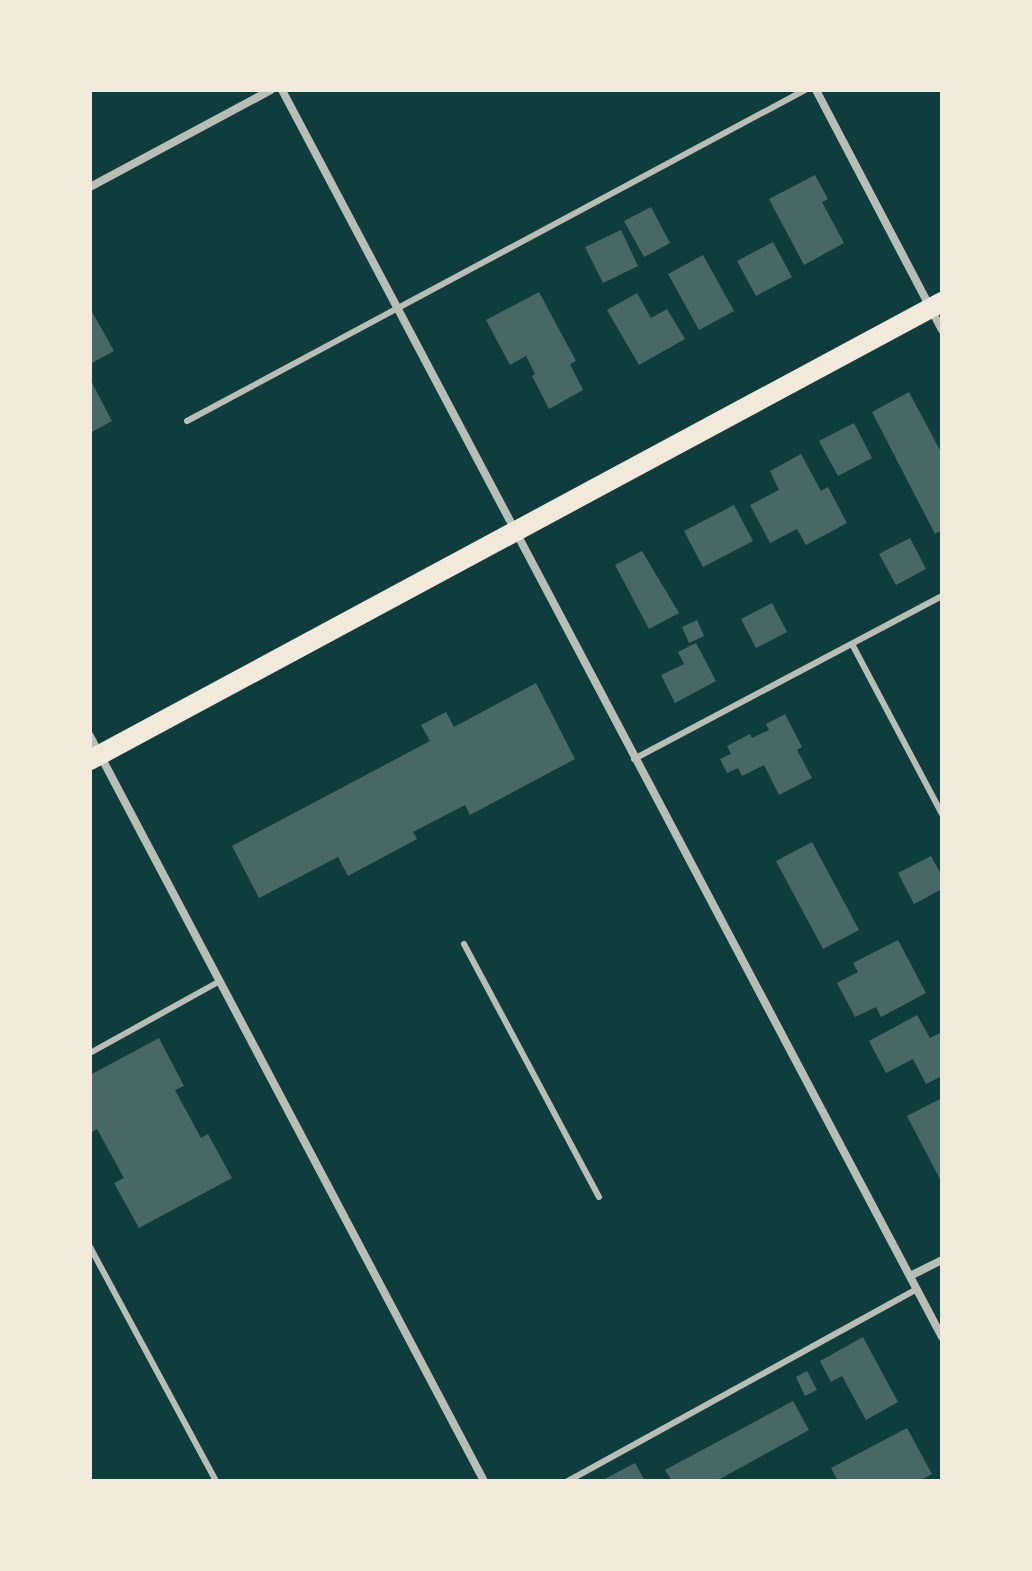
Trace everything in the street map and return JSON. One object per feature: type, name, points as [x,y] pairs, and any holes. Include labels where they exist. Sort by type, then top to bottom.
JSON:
[{"type":"main road","points":[[93,750],[514,533],[936,305]]},
{"type":"street","points":[[90,187],[271,90]]},
{"type":"street","points":[[282,90],[942,1337]]},
{"type":"street","points":[[816,90],[936,305],[942,330]]},
{"type":"street","points":[[93,750],[220,981],[484,1481]]},
{"type":"street","points":[[910,1276],[942,1260]]},
{"type":"lane","points":[[187,421],[805,90]]},
{"type":"lane","points":[[634,759],[942,596]]},
{"type":"lane","points":[[852,644],[942,814]]},
{"type":"lane","points":[[464,944],[599,1197]]},
{"type":"lane","points":[[90,1053],[220,981]]},
{"type":"lane","points":[[90,1247],[216,1481]]},
{"type":"lane","points":[[568,1481],[917,1289]]},
{"type":"building","points":[[815,175],[828,199],[822,202],[844,243],[804,265],[769,199]]},
{"type":"building","points":[[651,207],[670,243],[644,257],[624,221]]},
{"type":"building","points":[[621,230],[638,266],[603,283],[585,247]]},
{"type":"building","points":[[773,242],[792,277],[756,296],[737,261]]},
{"type":"building","points":[[703,255],[734,311],[699,330],[668,274]]},
{"type":"building","points":[[539,292],[576,361],[570,364],[583,390],[549,409],[532,376],[535,374],[526,356],[510,365],[486,320]]},
{"type":"building","points":[[637,293],[651,318],[667,309],[685,339],[639,365],[607,310]]},
{"type":"building","points":[[90,308],[114,351],[90,364]]},
{"type":"building","points":[[90,379],[112,421],[90,433]]},
{"type":"building","points":[[909,392],[942,454],[942,530],[935,534],[872,412]]},
{"type":"building","points":[[854,423],[872,458],[838,476],[819,441]]},
{"type":"building","points":[[801,454],[821,491],[828,487],[847,523],[806,545],[797,529],[770,543],[750,505],[779,490],[770,471]]},
{"type":"building","points":[[734,505],[753,541],[703,567],[684,531]]},
{"type":"building","points":[[910,538],[926,569],[896,585],[879,554]]},
{"type":"building","points":[[642,551],[679,613],[649,629],[615,565]]},
{"type":"building","points":[[772,603],[787,632],[756,648],[741,619]]},
{"type":"building","points":[[697,620],[704,636],[689,643],[682,627]]},
{"type":"building","points":[[696,643],[716,681],[675,703],[661,675],[684,664],[678,652]]},
{"type":"building","points":[[536,683],[575,759],[470,815],[465,805],[413,832],[417,839],[348,876],[338,857],[259,898],[232,846],[430,741],[421,725],[446,712],[454,727]]},
{"type":"building","points":[[785,714],[802,747],[797,750],[812,778],[779,795],[764,765],[742,776],[738,768],[727,773],[720,759],[731,754],[727,746],[750,734],[752,738],[769,730],[766,724]]},
{"type":"building","points":[[812,842],[859,930],[823,949],[776,861]]},
{"type":"building","points":[[931,856],[942,876],[942,889],[914,904],[898,873]]},
{"type":"building","points":[[898,940],[926,993],[881,1017],[876,1007],[855,1017],[837,983],[858,972],[853,963]]},
{"type":"building","points":[[917,1015],[930,1038],[942,1032],[942,1076],[926,1084],[913,1059],[886,1073],[869,1041]]},
{"type":"building","points":[[159,1038],[184,1086],[175,1090],[201,1138],[208,1134],[232,1178],[139,1228],[114,1183],[124,1178],[97,1129],[90,1133],[90,1075]]},
{"type":"building","points":[[942,1098],[942,1183],[907,1116]]},
{"type":"building","points":[[863,1337],[898,1402],[866,1420],[842,1376],[831,1382],[820,1361]]},
{"type":"building","points":[[807,1371],[817,1390],[805,1396],[796,1377]]},
{"type":"building","points":[[793,1401],[809,1430],[716,1481],[672,1481],[665,1470]]},
{"type":"building","points":[[907,1428],[932,1474],[919,1481],[838,1481],[831,1468]]},
{"type":"building","points":[[635,1463],[645,1481],[601,1481]]}]
